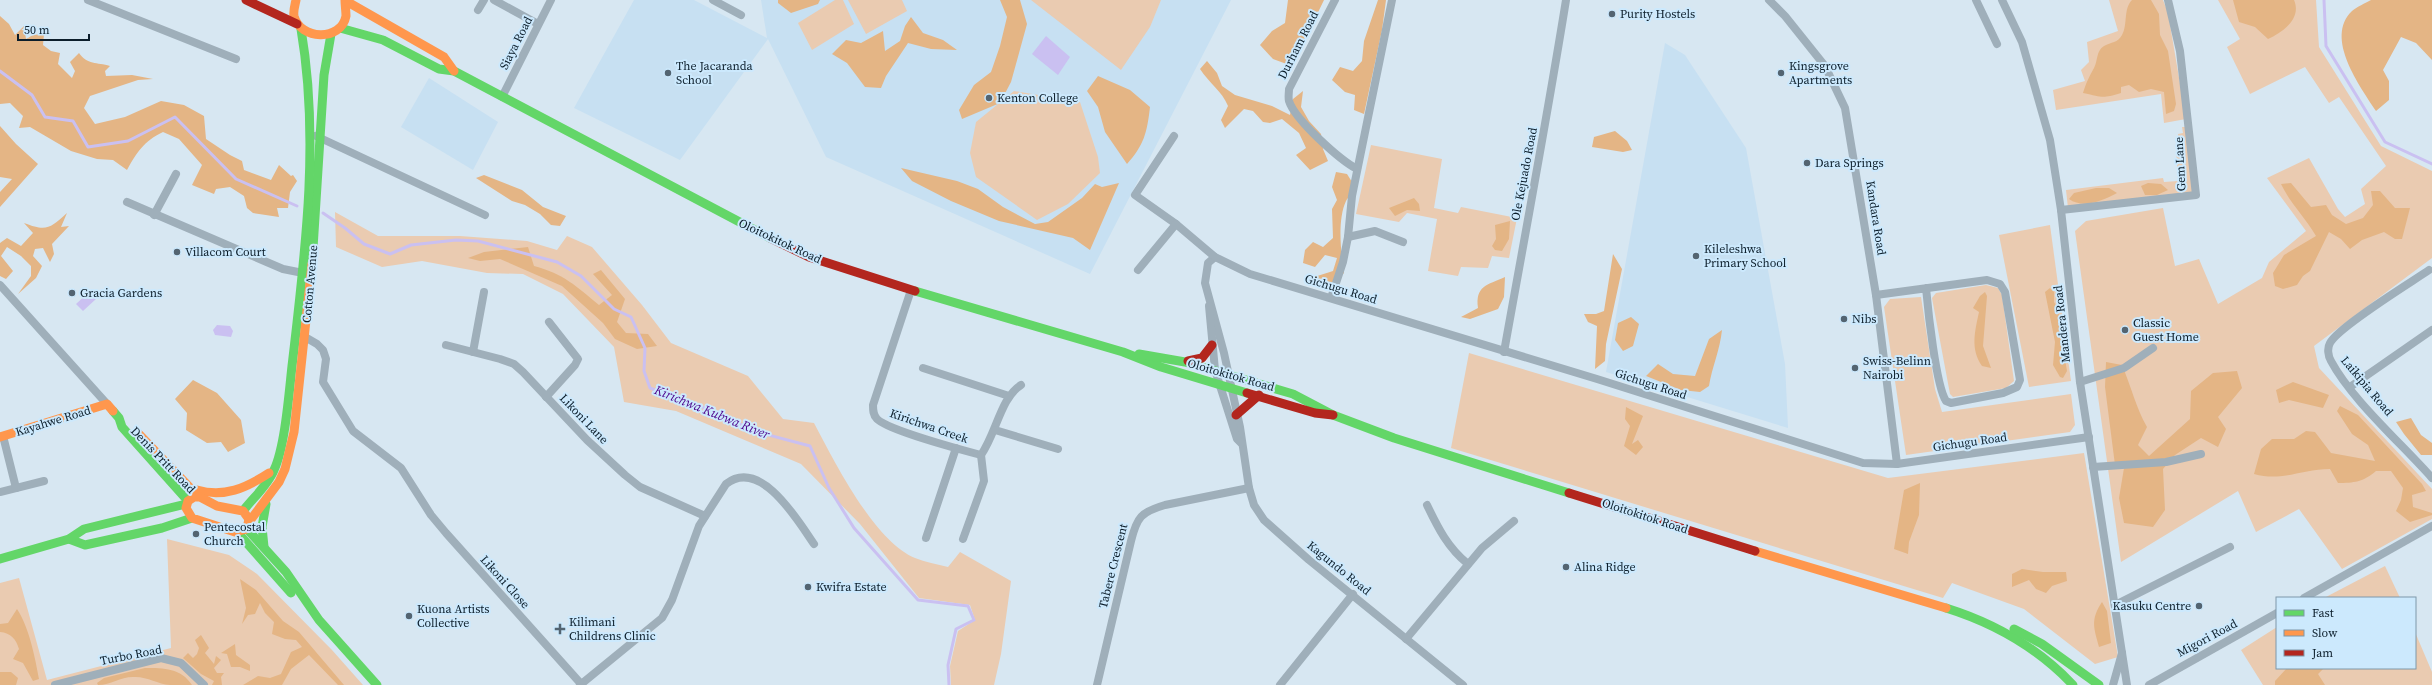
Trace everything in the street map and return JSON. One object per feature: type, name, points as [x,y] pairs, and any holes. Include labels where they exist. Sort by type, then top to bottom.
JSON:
[{"type":"main road","points":[[246,0],[299,26],[310,35],[321,37],[331,34],[340,28],[345,20],[345,0],[444,57],[454,71]]},
{"type":"main road","name":"Cotton Avenue","points":[[248,525],[269,497],[285,469],[290,447],[305,337],[310,135],[308,71],[299,26],[294,15],[296,0]]},
{"type":"main road","points":[[340,28],[383,40],[439,69],[454,71]]},
{"type":"main road","name":"Cotton Avenue","points":[[239,511],[274,471],[279,455],[307,274],[321,137],[324,76],[331,34]]},
{"type":"main road","name":"Oloitokitok Road","points":[[454,71],[607,151],[736,221],[809,257],[911,290],[1123,352],[1161,367],[1259,395],[1315,413],[1333,415]]},
{"type":"main road","points":[[1185,362],[1202,358],[1212,344]]},
{"type":"main road","name":"Oloitokitok Road","points":[[1123,352],[1185,362],[1293,394],[1333,415],[1449,456],[1979,619]]},
{"type":"main road","points":[[1236,415],[1259,395]]},
{"type":"main road","points":[[107,404],[119,418]]},
{"type":"main road","name":"Kayahwe Road","points":[[1,437],[107,404]]},
{"type":"main road","name":"Denis Pritt Road","points":[[119,418],[127,422],[198,496]]},
{"type":"main road","name":"Denis Pritt Road","points":[[119,418],[122,427],[187,503]]},
{"type":"main road","points":[[188,486],[206,493],[222,494],[237,491],[274,471]]},
{"type":"main road","points":[[0,559],[70,539],[84,529],[187,503],[198,496],[207,502],[239,511],[248,516],[248,525],[313,608],[319,620],[377,685]]},
{"type":"main road","points":[[264,547],[262,527],[269,497]]},
{"type":"main road","points":[[70,539],[85,545],[162,528],[207,515],[209,508],[207,502]]},
{"type":"main road","points":[[187,503],[187,512],[195,519],[234,531],[248,525]]},
{"type":"main road","points":[[239,511],[227,519],[234,531],[308,613],[319,620]]},
{"type":"main road","points":[[1979,619],[2019,640],[2073,685]]},
{"type":"main road","points":[[1979,619],[2022,632],[2099,685]]},
{"type":"street","points":[[88,0],[236,59]]},
{"type":"street","points":[[478,10],[484,0]]},
{"type":"street","points":[[494,0],[538,24]]},
{"type":"street","name":"Siaya Road","points":[[502,97],[551,0]]},
{"type":"street","points":[[713,0],[741,15]]},
{"type":"street","name":"Durham Road","points":[[1335,0],[1289,89],[1288,100],[1293,109],[1331,151],[1347,164],[1357,169]]},
{"type":"street","points":[[1331,298],[1343,262],[1348,237],[1352,196],[1357,169],[1392,0]]},
{"type":"street","name":"Ole Kejuado Road","points":[[1504,352],[1534,177],[1550,103],[1566,0]]},
{"type":"street","name":"Kandara Road","points":[[1769,0],[1810,46],[1825,67],[1842,98],[1849,123],[1876,295],[1897,464]]},
{"type":"street","points":[[1976,0],[1997,44]]},
{"type":"street","name":"Mandera Road","points":[[2002,0],[2022,42],[2050,140],[2061,210],[2080,382],[2127,685]]},
{"type":"street","name":"Gem Lane","points":[[2061,210],[2196,195],[2181,58],[2172,12],[2168,0]]},
{"type":"street","points":[[310,135],[321,137],[485,215]]},
{"type":"street","name":"Gichugu Road","points":[[1174,136],[1135,195],[1176,224],[1215,257],[1250,274],[1597,379],[1829,454],[1863,463],[1897,464],[2089,437]]},
{"type":"street","points":[[154,215],[176,174]]},
{"type":"street","points":[[127,202],[154,215],[283,269],[307,274]]},
{"type":"street","points":[[1138,270],[1176,224]]},
{"type":"street","points":[[1348,237],[1375,231],[1403,242]]},
{"type":"street","points":[[1208,297],[1205,271],[1208,263],[1215,257]]},
{"type":"street","name":"Laikipia Road","points":[[2429,270],[2349,326],[2329,344],[2330,360],[2350,387],[2432,478]]},
{"type":"street","points":[[1876,295],[1926,288],[1987,280],[1996,282],[2003,288],[2020,380],[2017,388],[1964,401],[1946,402],[1942,392],[1934,351],[1926,288]]},
{"type":"street","points":[[0,285],[107,404]]},
{"type":"street","name":"Kirichwa Creek","points":[[911,290],[873,405],[874,416],[877,420],[892,427],[981,455],[995,430],[1009,396],[1021,385]]},
{"type":"street","points":[[472,352],[484,292]]},
{"type":"street","name":"Kagundo Road","points":[[1208,297],[1215,370],[1237,439],[1241,444]]},
{"type":"street","name":"Kagundo Road","points":[[1208,297],[1229,375],[1236,415],[1240,427],[1241,444],[1249,488],[1254,505],[1264,520],[1309,560],[1353,594],[1463,685]]},
{"type":"street","points":[[546,397],[575,366],[578,359],[549,322]]},
{"type":"street","points":[[2350,387],[2432,330]]},
{"type":"street","name":"Likoni Close","points":[[305,337],[317,344],[323,350],[326,359],[323,382],[353,431],[401,468],[418,492],[426,507],[446,533],[581,685]]},
{"type":"street","name":"Likoni Lane","points":[[446,345],[514,364],[524,372],[546,397],[625,475],[640,487],[705,516]]},
{"type":"street","points":[[2080,382],[2124,368],[2153,348]]},
{"type":"street","points":[[923,368],[1009,396]]},
{"type":"street","points":[[995,430],[1058,449]]},
{"type":"street","points":[[1,437],[16,488]]},
{"type":"street","points":[[926,538],[956,448]]},
{"type":"street","points":[[2093,467],[2166,462],[2201,454]]},
{"type":"street","points":[[963,539],[984,481],[981,455]]},
{"type":"street","points":[[581,685],[662,618],[672,600],[699,526],[726,484],[737,477],[746,478],[773,491],[788,507],[814,544]]},
{"type":"street","points":[[0,492],[44,481]]},
{"type":"street","name":"Tabere Crescent","points":[[1097,685],[1136,522],[1146,512],[1159,507],[1249,488]]},
{"type":"street","points":[[1427,505],[1446,542],[1456,554],[1468,564]]},
{"type":"street","points":[[1406,639],[1482,548],[1514,522]]},
{"type":"street","points":[[2306,597],[2432,526]]},
{"type":"street","points":[[2115,605],[2230,547]]},
{"type":"street","points":[[1280,685],[1353,594]]},
{"type":"street","name":"Migori Road","points":[[2149,685],[2276,614]]},
{"type":"street","name":"Mandera Road","points":[[2114,685],[2122,652]]},
{"type":"street","name":"Turbo Road","points":[[55,685],[161,658],[181,662],[190,669],[204,685]]},
{"type":"shaded area","name":"Kenton College","points":[[634,0],[694,0],[767,38],[761,0],[1231,0],[1090,274],[826,157],[768,39],[680,160],[574,108]]},
{"type":"shaded area","points":[[778,0],[820,0],[818,4],[791,13],[778,3]]},
{"type":"shaded area","points":[[835,0],[843,0],[854,24],[812,50],[798,23]]},
{"type":"shaded area","points":[[848,0],[902,0],[907,11],[866,34]]},
{"type":"shaded area","points":[[1000,0],[1020,0],[1027,24],[1011,82],[1000,103],[962,119],[959,110],[974,85],[991,72],[1000,46],[1007,17]]},
{"type":"shaded area","points":[[1031,0],[1161,0],[1150,27],[1121,70]]},
{"type":"shaded area","points":[[1288,0],[1324,0],[1292,66],[1273,59],[1260,45],[1272,31],[1285,23]]},
{"type":"shaded area","points":[[1378,0],[1386,0],[1382,30],[1364,114],[1354,110],[1355,95],[1345,92],[1332,80],[1340,67],[1353,71],[1362,61],[1364,41]]},
{"type":"shaded area","points":[[2109,0],[2163,0],[2168,13],[2186,119],[2164,123],[2161,94],[2056,110],[2053,90],[2085,81],[2081,70],[2089,62],[2087,42],[2118,31]]},
{"type":"shaded area","points":[[2132,0],[2151,0],[2159,14],[2160,35],[2168,51],[2176,104],[2174,111],[2166,114],[2164,92],[2151,89],[2139,92],[2129,85],[2121,87],[2121,93],[2109,96],[2102,97],[2083,93],[2101,48],[2118,40],[2122,35],[2125,27],[2127,8]]},
{"type":"shaded area","points":[[2218,0],[2316,0],[2319,47],[2381,146],[2432,171],[2432,258],[2314,346],[2319,368],[2432,489],[2432,519],[2342,569],[2299,509],[2256,532],[2238,491],[2121,562],[2075,231],[2086,221],[2163,208],[2175,266],[2199,259],[2218,304],[2262,278],[2269,262],[2306,231],[2267,178],[2309,158],[2338,209],[2345,217],[2365,204],[2361,189],[2386,166],[2339,97],[2329,103],[2305,67],[2250,94],[2227,47],[2240,39]]},
{"type":"shaded area","points":[[2233,0],[2294,0],[2296,7],[2290,24],[2280,33],[2268,39],[2255,27],[2239,22]]},
{"type":"shaded area","points":[[2371,0],[2432,0],[2432,60],[2416,43],[2401,37],[2383,70],[2389,81],[2389,100],[2376,111],[2354,75],[2348,62],[2343,48],[2342,34],[2344,22],[2352,11]]},
{"type":"shaded area","points":[[0,16],[9,24],[15,35],[24,26],[26,39],[33,35],[44,34],[43,45],[51,51],[60,53],[58,64],[72,78],[75,71],[70,62],[79,53],[85,60],[110,66],[105,71],[106,76],[132,75],[153,79],[138,80],[90,96],[84,108],[95,124],[125,117],[161,101],[184,105],[204,116],[206,139],[242,161],[244,170],[271,180],[279,165],[291,176],[293,175],[297,181],[290,192],[288,208],[277,208],[279,217],[253,213],[247,208],[244,196],[230,187],[216,189],[214,194],[192,185],[202,165],[179,139],[163,132],[156,135],[146,143],[127,170],[113,160],[97,159],[71,151],[30,127],[19,128],[23,116],[10,103],[0,104]]},
{"type":"shaded area","points":[[911,17],[923,33],[943,40],[957,50],[931,49],[908,43],[886,76],[881,88],[865,87],[847,63],[832,54],[846,40],[861,43],[883,31],[885,51],[900,41],[905,26]]},
{"type":"shaded area","points":[[1046,36],[1070,57],[1058,75],[1032,54]]},
{"type":"shaded area","name":"Kileleshwa Primary School","points":[[1665,43],[1685,55],[1746,148],[1785,364],[1788,428],[1606,372]]},
{"type":"shaded area","points":[[1207,61],[1217,73],[1222,86],[1235,95],[1272,106],[1290,115],[1293,99],[1303,91],[1301,107],[1309,121],[1321,134],[1323,149],[1328,161],[1310,170],[1296,155],[1306,148],[1299,133],[1282,119],[1270,123],[1263,122],[1253,111],[1244,109],[1225,128],[1221,120],[1228,106],[1219,91],[1207,79],[1200,69]]},
{"type":"shaded area","points":[[1098,76],[1130,90],[1150,107],[1148,124],[1144,138],[1137,151],[1127,164],[1105,132],[1098,107],[1087,91]]},
{"type":"shaded area","points":[[429,78],[498,122],[473,170],[401,127]]},
{"type":"shaded area","points":[[1014,91],[1080,102],[1098,157],[1100,173],[1068,204],[1037,220],[976,177],[970,153],[976,122]]},
{"type":"shaded area","points":[[0,126],[16,144],[38,164],[0,207],[0,192],[12,179],[0,177]]},
{"type":"shaded area","points":[[2182,127],[2188,127],[2194,194],[2068,208],[2066,190],[2163,178],[2164,182],[2178,181],[2176,148],[2180,146],[2178,134],[2183,133]]},
{"type":"shaded area","points":[[1615,131],[1627,141],[1632,150],[1623,152],[1592,147],[1594,137]]},
{"type":"shaded area","points":[[1371,145],[1442,159],[1434,208],[1458,213],[1461,207],[1517,218],[1509,258],[1492,256],[1488,268],[1461,267],[1458,276],[1428,271],[1437,219],[1407,213],[1399,222],[1356,214]]},
{"type":"shaded area","points":[[901,168],[957,181],[978,189],[1003,207],[1035,224],[1048,222],[1082,198],[1095,184],[1102,187],[1119,183],[1090,250],[1073,238],[999,221],[951,201],[912,181]]},
{"type":"shaded area","points":[[1336,172],[1347,174],[1357,190],[1346,201],[1341,218],[1341,247],[1344,273],[1331,285],[1319,288],[1311,278],[1333,271],[1337,258],[1325,255],[1315,267],[1303,263],[1305,250],[1313,242],[1323,247],[1333,238],[1332,209],[1337,200],[1332,187]]},
{"type":"shaded area","points":[[484,175],[522,190],[543,207],[566,216],[560,226],[551,225],[540,214],[525,205],[512,201],[476,178]]},
{"type":"shaded area","points":[[2148,183],[2161,184],[2168,190],[2157,195],[2145,195],[2141,186]]},
{"type":"shaded area","points":[[2291,183],[2311,207],[2326,205],[2332,215],[2346,224],[2363,218],[2373,205],[2371,191],[2380,191],[2395,208],[2410,208],[2402,239],[2395,239],[2384,232],[2362,240],[2350,249],[2341,239],[2329,232],[2310,271],[2303,276],[2297,285],[2283,289],[2275,286],[2273,273],[2284,255],[2316,236],[2281,184]]},
{"type":"shaded area","points":[[2096,188],[2109,188],[2117,193],[2105,199],[2086,204],[2074,202],[2069,199],[2074,193]]},
{"type":"shaded area","points":[[1414,198],[1419,204],[1420,211],[1407,210],[1395,216],[1389,208]]},
{"type":"shaded area","points":[[335,212],[378,236],[460,236],[527,241],[557,250],[567,236],[592,247],[642,305],[671,343],[748,376],[783,419],[814,423],[832,458],[870,518],[900,549],[915,558],[948,567],[960,552],[1011,581],[1001,654],[994,685],[951,685],[950,666],[958,631],[975,620],[970,605],[919,598],[860,524],[801,464],[676,411],[624,402],[614,347],[563,294],[523,274],[487,273],[422,261],[382,267],[336,247]]},
{"type":"shaded area","points":[[67,213],[61,227],[69,226],[52,244],[54,254],[50,262],[43,248],[35,249],[33,256],[42,266],[36,278],[18,294],[31,276],[31,266],[21,256],[7,247],[1,256],[13,271],[6,279],[0,276],[0,243],[7,238],[21,246],[33,233],[24,223],[43,228],[48,227]]},
{"type":"shaded area","points":[[1510,221],[1509,239],[1502,251],[1495,250],[1492,246],[1496,239],[1495,225]]},
{"type":"shaded area","points":[[2050,225],[2071,381],[2029,387],[1999,235]]},
{"type":"shaded area","points":[[528,247],[534,266],[554,273],[569,281],[599,305],[612,295],[593,274],[601,270],[625,299],[617,322],[626,333],[648,334],[657,346],[637,349],[615,339],[603,323],[562,286],[500,259],[480,261],[468,258],[484,252]]},
{"type":"shaded area","points":[[1613,254],[1622,269],[1606,344],[1605,361],[1595,369],[1597,326],[1588,322],[1584,314],[1596,314],[1604,311]]},
{"type":"shaded area","points":[[1505,277],[1504,297],[1498,309],[1470,319],[1461,317],[1478,308],[1478,295],[1484,287]]},
{"type":"shaded area","points":[[1986,285],[1998,288],[2002,295],[2014,381],[2006,388],[1953,397],[1950,394],[1932,298],[1936,293]]},
{"type":"shaded area","points":[[2050,288],[2054,292],[2054,302],[2059,311],[2059,322],[2067,371],[2063,378],[2060,377],[2053,365],[2055,342],[2045,292]]},
{"type":"shaded area","points":[[89,292],[96,299],[83,311],[76,304]]},
{"type":"shaded area","points":[[1985,292],[1987,296],[1983,346],[1991,368],[1982,366],[1978,360],[1974,340],[1979,312],[1973,308],[1980,296]]},
{"type":"shaded area","points":[[1921,297],[1935,389],[1942,412],[2071,394],[2075,425],[2070,432],[1906,455],[1884,307],[1890,299]]},
{"type":"shaded area","points":[[1631,317],[1639,324],[1633,346],[1623,351],[1615,340],[1618,323]]},
{"type":"shaded area","points":[[217,325],[230,326],[233,331],[231,337],[215,335],[213,330]]},
{"type":"shaded area","points":[[1722,330],[1720,345],[1709,386],[1700,392],[1681,390],[1646,376],[1658,364],[1673,374],[1695,376],[1709,339]]},
{"type":"shaded area","points":[[1469,353],[1888,478],[2084,453],[2118,657],[2095,664],[2024,609],[1952,583],[1943,598],[1451,448]]},
{"type":"shaded area","points":[[2106,362],[2122,365],[2147,427],[2138,445],[2149,456],[2190,419],[2191,391],[2213,373],[2237,371],[2242,388],[2218,417],[2226,429],[2218,447],[2201,438],[2175,455],[2163,469],[2165,510],[2153,527],[2124,523],[2119,498],[2124,468],[2115,465],[2105,387]]},
{"type":"shaded area","points":[[193,380],[217,393],[241,420],[245,443],[228,452],[221,442],[207,443],[186,430],[187,413],[175,399]]},
{"type":"shaded area","points":[[2293,382],[2329,395],[2323,408],[2289,400],[2279,403],[2276,390]]},
{"type":"shaded area","points":[[2340,406],[2358,415],[2422,484],[2426,491],[2412,495],[2413,507],[2432,513],[2432,515],[2410,522],[2396,511],[2401,500],[2403,488],[2391,471],[2376,471],[2362,480],[2344,483],[2338,483],[2330,469],[2274,477],[2254,474],[2261,449],[2272,439],[2294,439],[2306,431],[2315,432],[2331,453],[2375,461],[2368,445],[2352,434],[2337,411]]},
{"type":"shaded area","points":[[1626,407],[1643,416],[1632,444],[1638,440],[1643,447],[1636,455],[1624,446],[1630,426],[1625,419]]},
{"type":"shaded area","points":[[2411,418],[2421,435],[2432,443],[2432,455],[2421,455],[2396,422]]},
{"type":"shaded area","points":[[1920,483],[1919,515],[1909,542],[1908,554],[1894,549],[1904,490]]},
{"type":"shaded area","points":[[167,539],[229,555],[257,574],[332,650],[363,685],[0,685],[0,583],[19,578],[47,680],[171,648]]},
{"type":"shaded area","points":[[2385,566],[2400,597],[2326,597]]},
{"type":"shaded area","points":[[2022,569],[2043,572],[2066,572],[2067,581],[2052,586],[2046,593],[2036,589],[2029,580],[2012,587],[2012,574]]},
{"type":"shaded area","points":[[240,579],[256,590],[283,621],[299,632],[344,685],[338,685],[309,655],[291,669],[282,685],[243,685],[258,676],[270,678],[281,674],[291,652],[302,647],[296,640],[285,639],[272,634],[274,622],[265,613],[260,603],[255,614],[248,615],[242,624],[246,608]]},
{"type":"shaded area","points":[[2102,602],[2107,611],[2111,643],[2099,647],[2094,619]]},
{"type":"shaded area","points":[[17,609],[25,624],[36,661],[39,679],[33,681],[23,663],[13,659],[19,649],[15,639],[10,635],[0,632],[0,624],[8,623]]},
{"type":"shaded area","points":[[2276,628],[2276,669],[2416,669],[2416,634],[2432,672],[2432,685],[2263,685],[2241,650]]},
{"type":"shaded area","points":[[201,635],[209,648],[205,653],[214,664],[216,656],[221,660],[214,668],[217,673],[224,673],[221,677],[222,685],[212,685],[214,681],[201,674],[183,658],[188,653],[193,658],[197,654],[199,648],[195,640]]},
{"type":"shaded area","points":[[235,644],[236,655],[250,665],[250,671],[240,667],[231,667],[227,654],[221,653]]},
{"type":"shaded area","points":[[145,668],[172,670],[183,675],[192,685],[170,685],[138,677],[128,677],[103,685],[98,685],[97,683],[104,678]]},
{"type":"shaded area","points":[[2286,669],[2323,669],[2318,674],[2325,685],[2275,685],[2275,681]]},
{"type":"shaded area","points":[[0,672],[11,672],[18,678],[16,685],[0,685]]},
{"type":"waterway","points":[[2324,0],[2326,46],[2385,142],[2432,164]]},
{"type":"waterway","name":"Kirichwa Kubwa River","points":[[0,71],[32,95],[45,117],[73,121],[88,147],[128,141],[175,117],[236,179],[297,206]]},
{"type":"waterway","name":"Kirichwa Kubwa River","points":[[323,213],[345,228],[364,244],[390,254],[411,245],[456,240],[478,241],[557,262],[581,276],[614,309],[631,317],[645,348],[644,371],[650,388],[713,411],[757,432],[810,446],[829,488],[854,528],[918,600],[968,606],[974,620],[956,629],[948,665],[949,685]]},
{"type":"traffic: fast","points":[[340,28],[383,40],[439,69],[454,71],[770,238]]},
{"type":"traffic: fast","points":[[243,511],[264,486],[274,470],[281,448],[288,405],[306,240],[310,155],[307,71],[301,29]]},
{"type":"traffic: fast","points":[[312,264],[324,75],[331,34]]},
{"type":"traffic: fast","points":[[915,291],[1123,352],[1161,367],[1247,393]]},
{"type":"traffic: fast","points":[[1139,354],[1185,362],[1293,394],[1333,415],[1394,438],[1569,493]]},
{"type":"traffic: fast","points":[[113,411],[119,418],[122,427],[188,501]]},
{"type":"traffic: fast","points":[[0,559],[69,539],[84,529],[186,504]]},
{"type":"traffic: fast","points":[[264,547],[262,527],[266,504]]},
{"type":"traffic: fast","points":[[69,539],[85,545],[162,528],[192,518]]},
{"type":"traffic: fast","points":[[247,529],[286,572],[319,620],[377,685]]},
{"type":"traffic: fast","points":[[238,533],[291,593]]},
{"type":"traffic: fast","points":[[1946,608],[1981,621],[2014,638],[2045,659],[2073,685]]},
{"type":"traffic: fast","points":[[2014,629],[2042,644],[2099,685]]},
{"type":"traffic: slow","points":[[296,0],[294,16],[298,24],[304,30],[320,35],[329,34],[337,30],[343,24],[346,16],[345,0]]},
{"type":"traffic: slow","points":[[346,1],[444,57],[454,71]]},
{"type":"traffic: slow","points":[[249,522],[279,482],[285,469],[294,432],[312,264]]},
{"type":"traffic: slow","points":[[0,437],[107,404],[113,411]]},
{"type":"traffic: slow","points":[[137,432],[198,496]]},
{"type":"traffic: slow","points":[[197,490],[216,493],[226,492],[243,487],[269,473]]},
{"type":"traffic: slow","points":[[194,497],[200,497],[217,506],[243,511],[249,519],[247,529],[235,532],[192,518],[186,508],[188,501],[194,497]]},
{"type":"traffic: slow","points":[[1755,551],[1946,608]]},
{"type":"traffic: jam","points":[[246,0],[297,24]]},
{"type":"traffic: jam","points":[[770,238],[809,257],[915,291]]},
{"type":"traffic: jam","points":[[1188,361],[1202,358],[1212,345]]},
{"type":"traffic: jam","points":[[1247,393],[1315,413],[1333,415]]},
{"type":"traffic: jam","points":[[1236,415],[1259,395]]},
{"type":"traffic: jam","points":[[1569,493],[1755,551]]},
{"type":"place","name":"Purity Hostels","points":[[1612,14]]},
{"type":"place","name":"The Jacaranda School","points":[[668,73]]},
{"type":"place","name":"Kingsgrove Apartments","points":[[1781,73]]},
{"type":"place","name":"Kenton College","points":[[989,98]]},
{"type":"place","name":"Dara Springs","points":[[1807,163]]},
{"type":"place","name":"Villacom Court","points":[[177,252]]},
{"type":"place","name":"Kileleshwa Primary School","points":[[1696,256]]},
{"type":"place","name":"Gracia Gardens","points":[[72,293]]},
{"type":"place","name":"Nibs","points":[[1844,319]]},
{"type":"place","name":"Classic Guest Home","points":[[2125,330]]},
{"type":"place","name":"Swiss-Belinn Nairobi","points":[[1855,368]]},
{"type":"place","name":"Pentecostal Church","points":[[196,534]]},
{"type":"place","name":"Alina Ridge","points":[[1566,567]]},
{"type":"place","name":"Kwifra Estate","points":[[808,587]]},
{"type":"place","name":"Kasuku Centre","points":[[2199,606]]},
{"type":"place","name":"Kuona Artists Collective","points":[[409,616]]},
{"type":"place","name":"Kilimani Childrens Clinic","points":[[560,629]]}]
